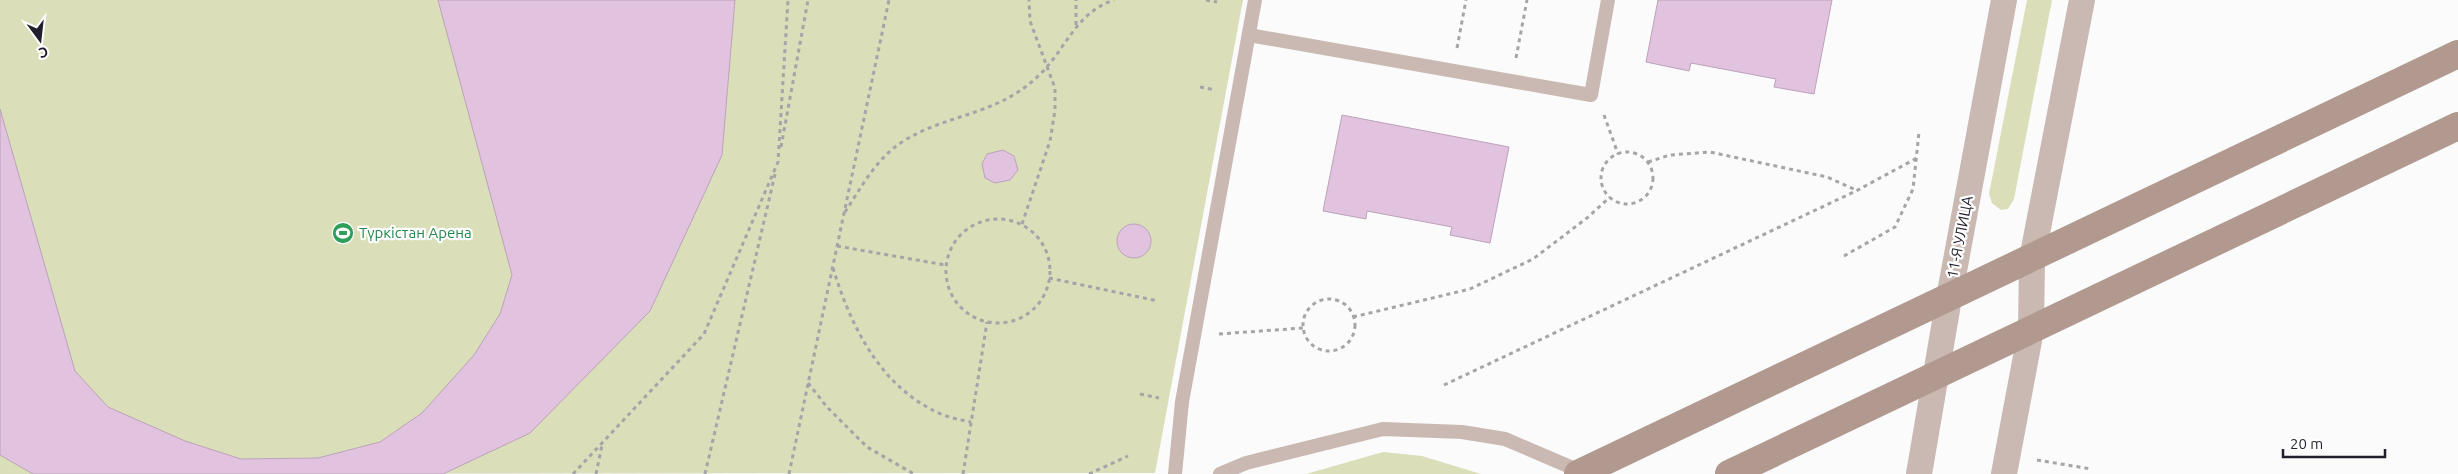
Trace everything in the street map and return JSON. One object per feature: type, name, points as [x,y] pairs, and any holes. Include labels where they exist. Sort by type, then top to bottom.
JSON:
[{"type":"main road","points":[[1580,473],[2032,259],[2458,54]]},
{"type":"main road","points":[[1729,474],[2458,126]]},
{"type":"street","name":"11-Я УЛИЦА","points":[[1919,474],[1937,375],[1948,298],[2004,0]]},
{"type":"street","points":[[2004,474],[2031,330],[2032,259],[2082,0]]},
{"type":"lane","points":[[1175,474],[1182,402],[1255,0]]},
{"type":"lane","points":[[1248,35],[1590,95],[1608,0]]},
{"type":"lane","points":[[1220,474],[1246,464],[1383,429],[1462,432],[1505,439],[1580,473]]},
{"type":"path","points":[[573,474],[704,334],[778,162],[788,0]]},
{"type":"path","points":[[706,474],[778,162],[808,0]]},
{"type":"path","points":[[789,474],[889,0]]},
{"type":"path","points":[[1022,224],[1050,141],[1055,110],[1055,88],[1030,21],[1029,0]]},
{"type":"path","points":[[1076,0],[1076,26]]},
{"type":"path","points":[[843,215],[867,177],[899,144],[942,123],[1004,102],[1035,79],[1046,68],[1059,53],[1076,26],[1088,13],[1114,0]]},
{"type":"path","points":[[1206,0],[1217,2]]},
{"type":"path","points":[[1453,71],[1466,0]]},
{"type":"path","points":[[1515,63],[1527,0]]},
{"type":"path","points":[[1590,95],[1601,107],[1608,131],[1618,154]]},
{"type":"path","points":[[1844,256],[1895,227],[1913,189],[1919,132]]},
{"type":"path","points":[[1648,162],[1670,155],[1710,152],[1827,177],[1856,191]]},
{"type":"path","points":[[1635,153],[1648,162],[1652,170],[1652,186],[1642,199],[1626,204],[1610,197],[1604,190],[1602,173],[1605,164],[1618,154],[1635,153]]},
{"type":"path","points":[[1444,385],[1856,191],[1917,158]]},
{"type":"path","points":[[1353,316],[1470,289],[1533,258],[1587,218],[1610,197]]},
{"type":"path","points":[[988,219],[1005,219],[1022,224],[1036,235],[1046,250],[1050,267],[1048,285],[1041,301],[1028,314],[1011,321],[987,322],[977,319],[963,310],[953,298],[946,282],[945,266],[950,250],[959,235],[972,225],[988,219]]},
{"type":"path","points":[[837,246],[945,266]]},
{"type":"path","points":[[833,266],[845,305],[875,362],[902,390],[941,414],[971,422]]},
{"type":"path","points":[[1049,278],[1158,301]]},
{"type":"path","points":[[1328,299],[1343,303],[1353,316],[1353,333],[1343,346],[1336,349],[1327,351],[1311,344],[1303,328],[1306,312],[1320,300],[1328,299]]},
{"type":"path","points":[[963,474],[987,322]]},
{"type":"path","points":[[1194,335],[1303,328]]},
{"type":"path","points":[[808,383],[828,408],[867,447],[914,474]]},
{"type":"path","points":[[596,474],[602,445]]},
{"type":"path","points":[[1089,474],[1128,456]]},
{"type":"green space","points":[[0,0],[1243,0],[1155,473],[0,474]]},
{"type":"green space","points":[[2027,0],[2052,0],[2014,199],[2008,209],[2001,210],[1992,203],[1989,194]]},
{"type":"green space","points":[[1383,452],[1422,456],[1481,474],[1306,474]]},
{"type":"building","points":[[438,0],[735,0],[722,155],[650,311],[530,433],[443,474],[33,474],[0,455],[0,109],[75,371],[108,407],[185,441],[241,459],[318,458],[380,442],[422,413],[474,355],[500,314],[512,275]]},
{"type":"building","points":[[1658,0],[1832,0],[1814,94],[1774,87],[1776,79],[1691,63],[1689,71],[1646,62]]},
{"type":"building","points":[[1342,115],[1509,147],[1490,243],[1450,235],[1452,227],[1367,211],[1366,219],[1323,211]]},
{"type":"building","points":[[1003,150],[1014,156],[1018,170],[1010,180],[995,183],[985,178],[982,164],[987,154]]},
{"type":"building","points":[[1134,224],[1146,229],[1151,241],[1146,253],[1134,258],[1122,253],[1117,241],[1122,229]]},
{"type":"place","name":"Түркістан Арена","points":[[343,233]]}]
